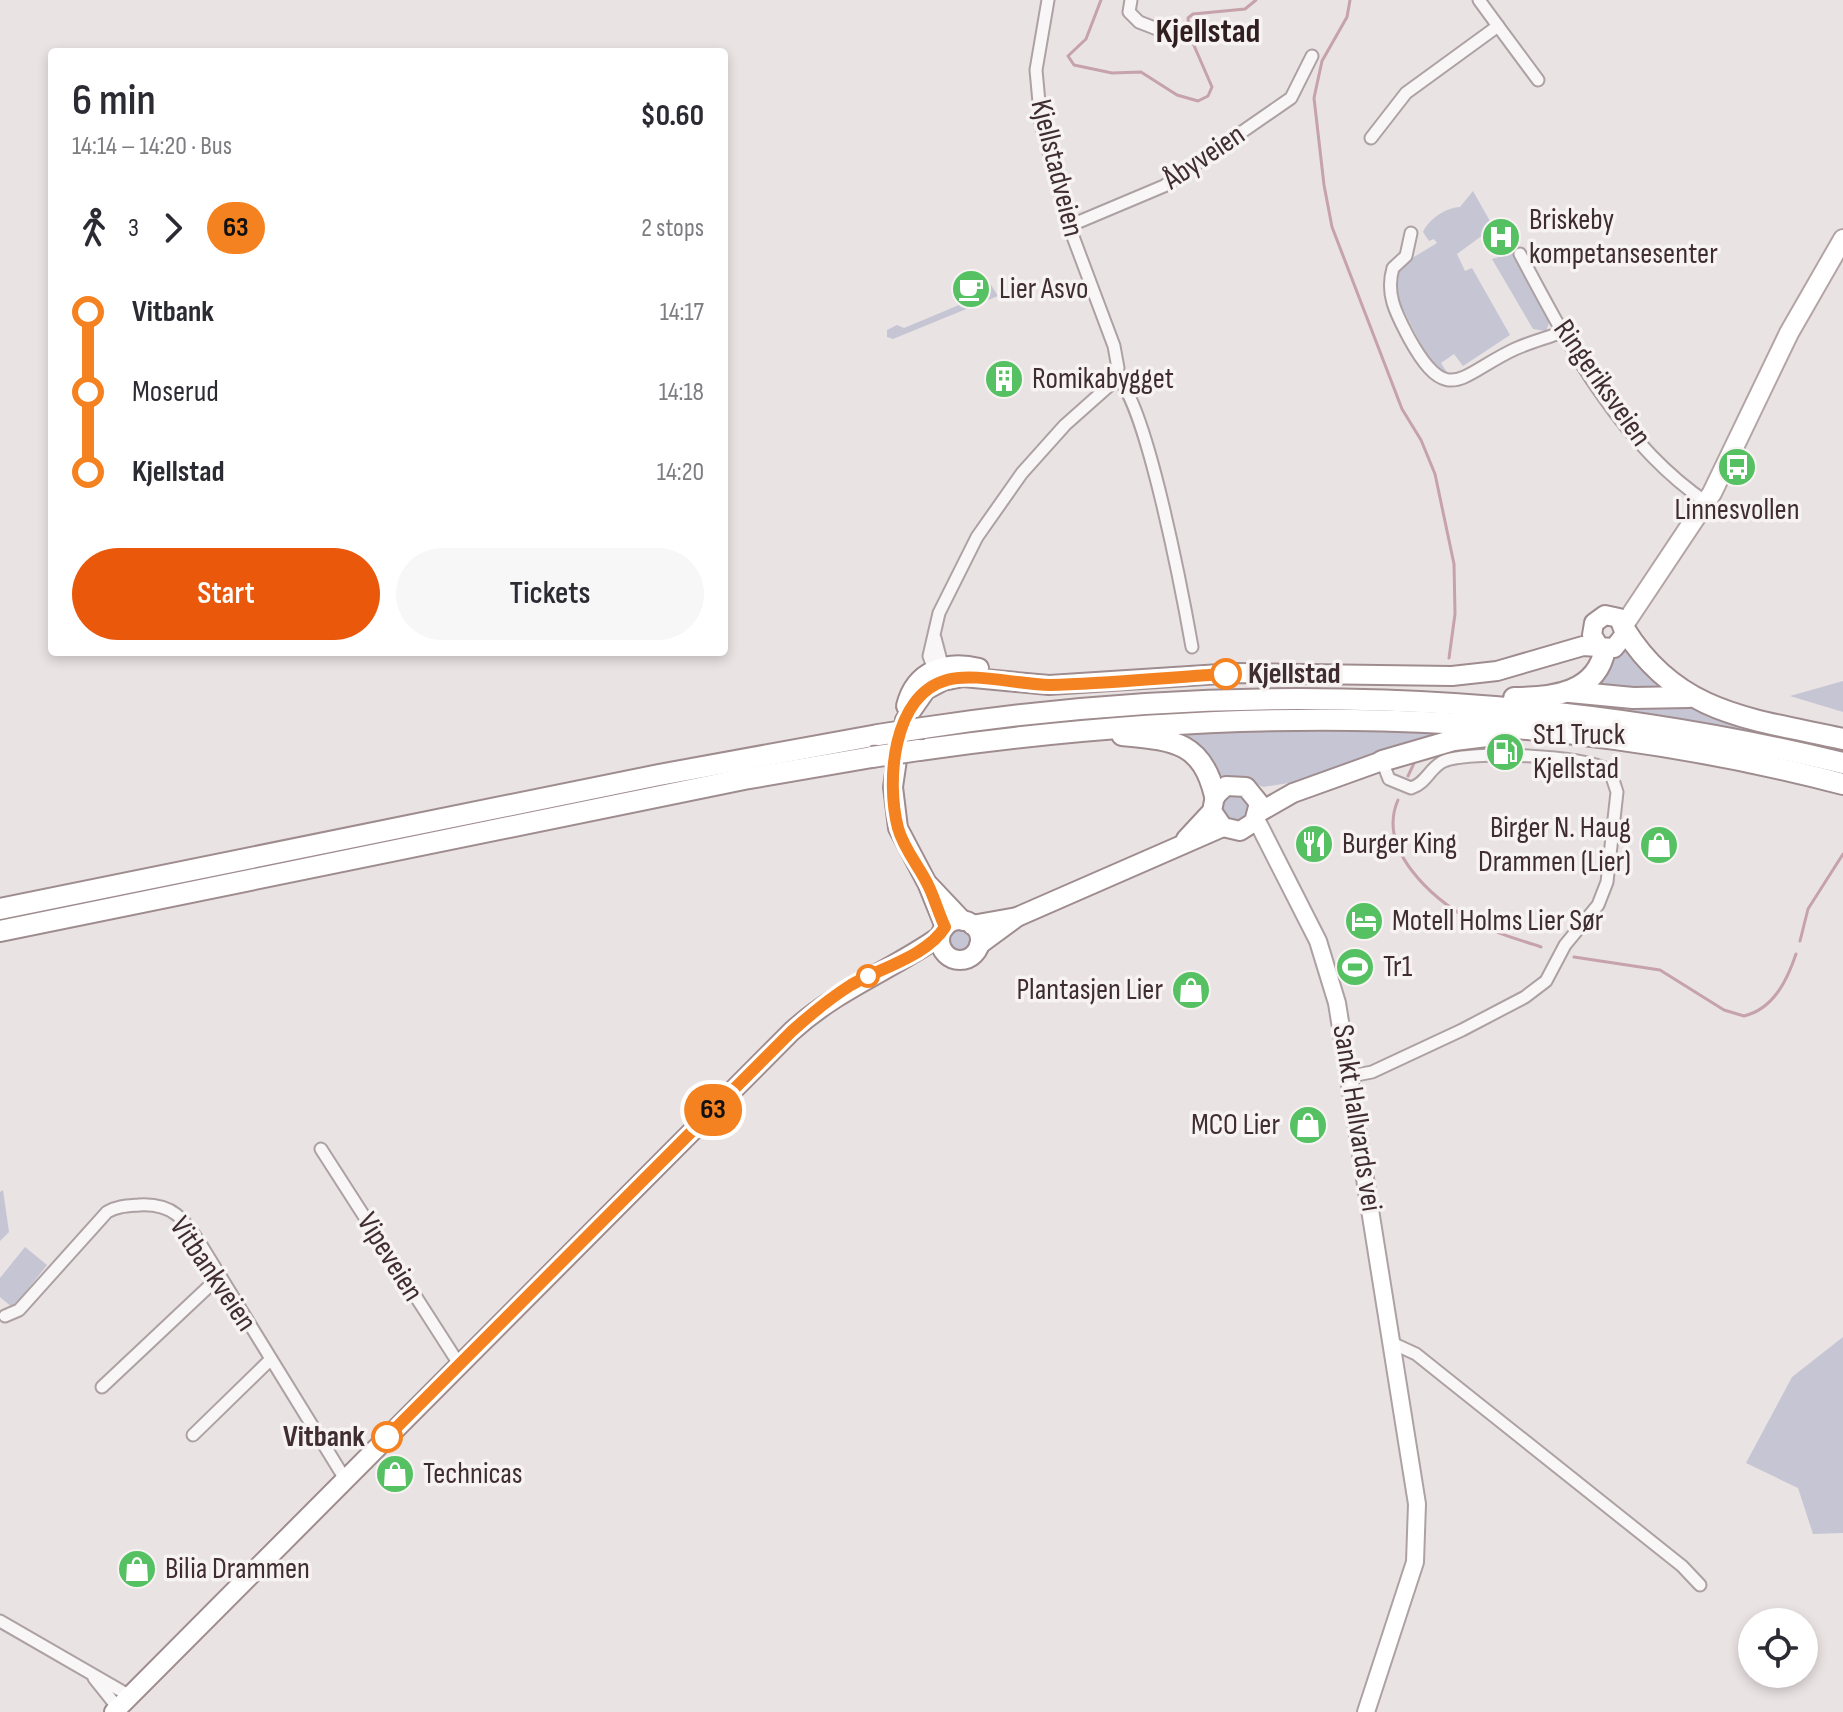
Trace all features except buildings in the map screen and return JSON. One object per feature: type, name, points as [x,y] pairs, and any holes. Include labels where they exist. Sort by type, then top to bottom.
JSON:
[{"type":"highway","points":[[1620,623],[1659,673],[1689,697],[1731,714],[1843,739]]},
{"type":"highway","points":[[1567,692],[1594,677],[1598,641]]},
{"type":"highway","points":[[1421,701],[1454,694],[1530,698],[1567,692],[1633,698],[1689,697]]},
{"type":"highway","points":[[358,847],[878,735],[914,724],[1205,699],[1421,701],[1646,724],[1843,763]]},
{"type":"highway","points":[[0,909],[872,757],[1047,732],[1275,718],[1425,722],[1570,734],[1723,758],[1843,784]]},
{"type":"highway","points":[[1047,732],[1067,738],[1134,736],[1182,745],[1203,762],[1214,803]]},
{"type":"highway","points":[[1382,761],[1465,738],[1546,740],[1570,734]]},
{"type":"highway","points":[[0,931],[327,853]]},
{"type":"main road","points":[[946,954],[943,931],[928,885],[906,848],[895,812],[894,772],[914,724],[919,697],[940,673],[1049,685],[1273,672],[1452,676],[1497,671],[1598,641],[1619,646],[1620,623],[1633,592],[1714,483],[1809,295],[1843,239]]},
{"type":"main road","points":[[1598,641],[1597,620],[1620,623]]},
{"type":"main road","points":[[903,960],[946,954],[965,960],[979,945],[1017,917],[1185,842],[1232,829],[1293,793],[1382,761]]},
{"type":"main road","points":[[1185,842],[1226,786],[1236,784],[1254,793],[1293,793]]},
{"type":"main road","points":[[1254,793],[1257,816]]},
{"type":"main road","points":[[1214,803],[1232,829]]},
{"type":"main road","name":"Sankt Hallvards vei","points":[[1257,816],[1274,858],[1301,903],[1323,954],[1343,1026],[1417,1504],[1418,1538],[1411,1578],[1366,1712]]},
{"type":"main road","name":"Sankt Hallvards vei","points":[[1232,829],[1274,858]]},
{"type":"main road","points":[[928,885],[979,934],[979,945]]},
{"type":"main road","points":[[121,1705],[792,1031],[851,985],[903,960],[943,931],[968,923],[1017,917]]},
{"type":"street","name":"Kjellstadveien","points":[[1048,0],[1037,59],[1037,97],[1047,150],[1069,226],[1117,353],[1116,377],[1128,392],[1159,494],[1182,583],[1192,647]]},
{"type":"street","points":[[1131,0],[1129,12],[1133,18],[1170,34]]},
{"type":"street","points":[[1479,0],[1538,80]]},
{"type":"street","points":[[1371,138],[1406,93],[1498,26]]},
{"type":"street","name":"Åbyveien","points":[[1069,226],[1164,186],[1291,98],[1312,56]]},
{"type":"street","points":[[1411,233],[1406,256],[1393,268],[1390,291],[1394,308],[1425,366],[1434,375],[1445,380],[1466,378],[1515,349],[1562,332]]},
{"type":"street","name":"Ringeriksveien","points":[[1520,254],[1562,332],[1620,417],[1660,463],[1703,500]]},
{"type":"street","points":[[940,673],[935,638],[945,597],[1000,501],[1044,447],[1116,377]]},
{"type":"street","points":[[1351,1076],[1386,1066],[1537,989],[1546,981],[1565,945],[1603,896],[1617,792],[1610,771],[1579,759],[1533,755],[1467,757],[1443,762],[1420,785],[1402,787],[1389,779],[1382,761]]},
{"type":"street","name":"Vipeveien","points":[[321,1149],[459,1364]]},
{"type":"street","name":"Vitbankveien","points":[[5,1316],[19,1310],[98,1219],[120,1206],[159,1205],[180,1214],[345,1479]]},
{"type":"street","points":[[102,1387],[220,1276]]},
{"type":"street","points":[[1392,1343],[1416,1354],[1682,1566],[1700,1585]]},
{"type":"street","points":[[193,1435],[270,1360]]},
{"type":"street","points":[[0,1621],[94,1678],[121,1705]]},
{"type":"street","points":[[94,1678],[121,1705]]},
{"type":"shaded area","points":[[1473,191],[1491,223],[1484,227],[1487,232],[1457,254],[1465,271],[1472,268],[1510,335],[1463,366],[1454,354],[1441,363],[1448,374],[1433,368],[1400,303],[1397,273],[1404,263],[1437,243],[1434,239],[1429,241],[1423,232],[1429,223],[1443,212],[1460,207]]},
{"type":"shaded area","points":[[1509,245],[1551,318],[1546,331],[1533,329],[1492,259],[1506,255]]},
{"type":"shaded area","points":[[989,282],[998,296],[893,339],[887,337],[887,330],[897,325],[904,328],[971,300],[976,301]]},
{"type":"shaded area","points":[[1627,647],[1673,691],[1589,689]]},
{"type":"shaded area","points":[[1843,681],[1843,712],[1790,696]]},
{"type":"shaded area","points":[[1554,700],[1669,700],[1843,743],[1843,753],[1654,715]]},
{"type":"shaded area","points":[[1328,729],[1443,733],[1301,781],[1263,787],[1251,781],[1221,780],[1177,739],[1178,731]]},
{"type":"shaded area","points":[[1235,793],[1245,797],[1249,807],[1245,817],[1235,821],[1225,817],[1221,807],[1225,797]]},
{"type":"shaded area","points":[[955,930],[963,930],[969,940],[963,950],[955,950],[949,944],[949,936]]},
{"type":"shaded area","points":[[3,1190],[9,1232],[0,1241],[0,1192]]},
{"type":"shaded area","points":[[25,1247],[47,1265],[13,1308],[0,1297],[0,1278]]},
{"type":"shaded area","points":[[1843,1337],[1843,1533],[1813,1534],[1798,1488],[1746,1463],[1792,1377]]},
{"type":"waterway","points":[[1101,0],[1086,39],[1068,56],[1074,65],[1112,73],[1141,72],[1177,95],[1198,101],[1208,96],[1212,87],[1189,34],[1188,18],[1193,14],[1245,9],[1256,0]]},
{"type":"waterway","points":[[1350,0],[1347,17],[1322,61],[1314,98],[1324,185],[1332,227],[1402,409],[1421,440],[1435,474],[1454,564],[1455,614],[1449,658]]},
{"type":"waterway","points":[[1408,776],[1416,759]]},
{"type":"waterway","points":[[1398,800],[1393,819],[1395,837],[1401,854],[1426,886],[1472,921],[1541,947]]},
{"type":"waterway","points":[[1800,941],[1808,909],[1843,854]]},
{"type":"waterway","points":[[1574,957],[1660,970],[1724,1010],[1744,1016],[1763,1007],[1778,992],[1796,954]]},
{"type":"bus line","name":"63","points":[[387,1437],[792,1031],[851,985],[903,960],[940,936],[945,927],[928,885],[901,837],[893,796],[894,772],[905,720],[926,690],[943,681],[963,677],[1008,684],[1049,685],[1226,674]]},
{"type":"place","name":"Briskeby kompetansesenter","points":[[1501,237]]},
{"type":"place","name":"Lier Asvo","points":[[971,289]]},
{"type":"place","name":"Romikabygget","points":[[1004,379]]},
{"type":"place","name":"Linnesvollen","points":[[1737,467]]},
{"type":"place","name":"Kjellstad","points":[[1226,674]]},
{"type":"place","name":"St1 Truck Kjellstad","points":[[1505,752]]},
{"type":"place","name":"Burger King","points":[[1314,844]]},
{"type":"place","name":"Birger N. Haug Drammen (Lier)","points":[[1659,845]]},
{"type":"place","name":"Motell Holms Lier Sør","points":[[1364,921]]},
{"type":"place","name":"Tr1","points":[[1355,967]]},
{"type":"place","name":"Plantasjen Lier","points":[[1191,990]]},
{"type":"place","name":"MCO Lier","points":[[1308,1125]]},
{"type":"place","name":"Vitbank","points":[[387,1437]]},
{"type":"place","name":"Technicas","points":[[395,1474]]},
{"type":"place","name":"Bilia Drammen","points":[[137,1569]]},
{"type":"district","name":"Kjellstad","points":[[1208,31]]}]
